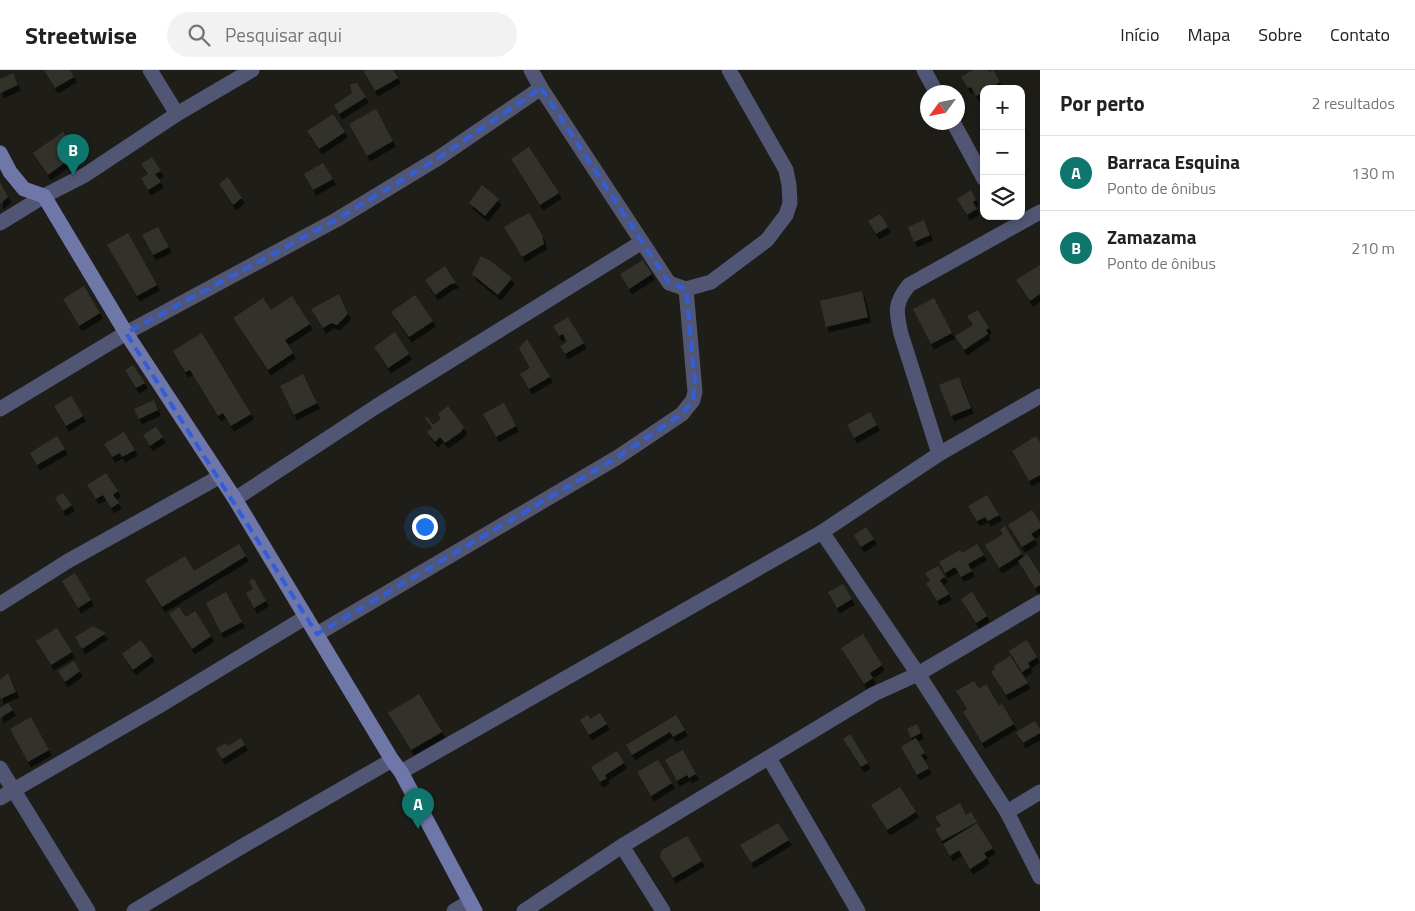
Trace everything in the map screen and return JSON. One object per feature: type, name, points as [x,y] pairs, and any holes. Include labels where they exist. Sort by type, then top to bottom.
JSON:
[{"type":"street","points":[[150,70],[177,114]]},
{"type":"street","points":[[0,223],[44,196],[85,175],[177,114],[252,70]]},
{"type":"street","points":[[531,70],[669,283],[686,289],[711,282],[767,240],[786,215],[790,203],[786,170],[729,70]]},
{"type":"street","points":[[924,70],[932,85]]},
{"type":"street","points":[[0,409],[126,333],[336,220],[440,157],[541,88]]},
{"type":"street","points":[[957,130],[982,175]]},
{"type":"street","points":[[0,153],[10,172],[24,189],[44,196],[126,333],[234,499],[317,634],[396,766],[472,906],[454,911]]},
{"type":"street","points":[[939,454],[896,316],[898,302],[909,285],[1008,222],[1040,212]]},
{"type":"street","points":[[234,499],[377,406],[642,242]]},
{"type":"street","points":[[317,634],[618,457],[682,414],[693,400],[695,392],[686,289]]},
{"type":"street","points":[[134,911],[241,847],[396,766],[822,532],[939,454],[1040,396]]},
{"type":"street","points":[[0,604],[68,560],[219,477]]},
{"type":"street","points":[[822,532],[918,674],[1007,812],[1040,876]]},
{"type":"street","points":[[524,911],[622,846],[874,694],[918,674],[1040,602]]},
{"type":"street","points":[[6,794],[159,706],[306,617]]},
{"type":"street","points":[[769,758],[858,911]]},
{"type":"street","points":[[0,768],[6,794],[88,911]]},
{"type":"street","points":[[1007,812],[1040,792]]},
{"type":"street","points":[[622,846],[663,911]]},
{"type":"highlighted area","points":[[541,88],[669,283],[686,289],[695,384],[693,400],[682,414],[618,457],[317,634],[126,333],[336,220],[440,157]]},
{"type":"building","points":[[44,70],[70,70],[74,77],[55,88]]},
{"type":"building","points":[[363,70],[393,70],[398,78],[375,91]]},
{"type":"building","points":[[973,70],[988,70],[989,72],[993,70],[1000,82],[995,85],[980,85],[980,94],[976,96],[971,87],[968,88],[961,77]]},
{"type":"building","points":[[13,73],[18,85],[0,93],[0,79]]},
{"type":"building","points":[[357,83],[366,97],[339,114],[334,105],[352,93],[350,84]]},
{"type":"building","points":[[376,109],[393,141],[367,156],[349,124]]},
{"type":"building","points":[[333,114],[345,132],[319,149],[307,131]]},
{"type":"building","points":[[63,132],[78,153],[48,175],[33,153]]},
{"type":"building","points":[[529,147],[559,193],[540,205],[511,159]]},
{"type":"building","points":[[152,157],[161,171],[155,174],[161,182],[148,190],[141,178],[148,174],[141,164]]},
{"type":"building","points":[[323,163],[333,179],[313,190],[304,174]]},
{"type":"building","points":[[228,177],[242,198],[233,205],[219,184]]},
{"type":"building","points":[[0,182],[8,197],[0,204]]},
{"type":"building","points":[[482,185],[499,199],[485,216],[469,203]]},
{"type":"building","points":[[971,190],[976,200],[973,202],[977,209],[967,215],[957,199]]},
{"type":"building","points":[[529,213],[542,235],[544,244],[522,257],[504,227]]},
{"type":"building","points":[[880,214],[888,227],[876,234],[868,221]]},
{"type":"building","points":[[924,220],[930,235],[914,242],[908,227]]},
{"type":"building","points":[[158,227],[169,247],[153,255],[142,235]]},
{"type":"building","points":[[128,233],[157,285],[137,296],[107,245]]},
{"type":"building","points":[[481,256],[512,278],[498,295],[472,274]]},
{"type":"building","points":[[643,260],[652,274],[629,289],[620,274]]},
{"type":"building","points":[[1040,265],[1040,294],[1030,301],[1016,280]]},
{"type":"building","points":[[445,266],[456,283],[451,284],[435,295],[425,280]]},
{"type":"building","points":[[84,286],[100,313],[79,326],[63,299]]},
{"type":"building","points":[[862,291],[868,317],[826,327],[820,301]]},
{"type":"building","points":[[339,294],[348,314],[337,325],[331,323],[323,328],[311,309]]},
{"type":"building","points":[[415,295],[433,321],[409,337],[391,312]]},
{"type":"building","points":[[292,296],[310,324],[285,340],[293,353],[268,370],[233,318],[263,298],[271,310]]},
{"type":"building","points":[[934,298],[952,333],[931,344],[913,309]]},
{"type":"building","points":[[978,310],[989,328],[986,330],[988,334],[964,350],[955,336],[973,325],[967,316]]},
{"type":"building","points":[[568,317],[584,343],[565,354],[560,346],[567,342],[563,334],[559,336],[553,326]]},
{"type":"building","points":[[395,332],[409,354],[388,368],[374,347]]},
{"type":"building","points":[[202,333],[251,414],[231,426],[223,413],[218,416],[190,370],[185,372],[173,351]]},
{"type":"building","points":[[527,339],[550,377],[529,389],[520,374],[530,368],[519,348]]},
{"type":"building","points":[[133,365],[145,383],[136,388],[125,370]]},
{"type":"building","points":[[303,374],[317,403],[294,415],[280,386]]},
{"type":"building","points":[[959,377],[971,408],[951,416],[939,385]]},
{"type":"building","points":[[71,396],[83,416],[66,426],[54,406]]},
{"type":"building","points":[[154,400],[158,410],[139,419],[134,409]]},
{"type":"building","points":[[504,403],[516,426],[496,437],[483,414]]},
{"type":"building","points":[[448,406],[464,427],[461,432],[445,443],[440,437],[435,442],[427,432],[432,428],[425,418],[427,417],[433,425],[441,419],[438,414]]},
{"type":"building","points":[[870,412],[877,425],[854,438],[847,425]]},
{"type":"building","points":[[156,427],[163,437],[150,446],[143,435]]},
{"type":"building","points":[[124,432],[135,450],[122,457],[120,453],[112,457],[104,444]]},
{"type":"building","points":[[57,436],[65,449],[37,465],[30,453]]},
{"type":"building","points":[[1036,436],[1040,442],[1040,475],[1029,481],[1012,451]]},
{"type":"building","points":[[106,473],[118,491],[113,495],[119,503],[111,508],[103,495],[96,499],[87,485]]},
{"type":"building","points":[[63,493],[72,505],[63,511],[55,498]]},
{"type":"building","points":[[987,495],[999,515],[988,521],[985,517],[977,521],[968,506]]},
{"type":"building","points":[[1032,510],[1040,522],[1040,528],[1031,534],[1035,539],[1022,547],[1008,525]]},
{"type":"building","points":[[1005,526],[1022,554],[999,568],[985,545],[1003,534],[1000,530]]},
{"type":"building","points":[[866,527],[874,539],[861,547],[854,535]]},
{"type":"building","points":[[239,544],[246,556],[162,607],[145,580],[185,556],[194,571]]},
{"type":"building","points":[[977,544],[984,555],[968,564],[972,571],[961,577],[955,567],[945,573],[939,562],[960,550],[962,553]]},
{"type":"building","points":[[1027,554],[1040,574],[1040,585],[1035,588],[1018,561]]},
{"type":"building","points":[[938,566],[945,577],[940,580],[949,594],[937,601],[926,583],[930,581],[925,573]]},
{"type":"building","points":[[75,573],[91,600],[78,608],[62,581]]},
{"type":"building","points":[[254,579],[266,601],[254,608],[246,593],[253,589],[249,581]]},
{"type":"building","points":[[843,584],[852,599],[837,608],[828,592]]},
{"type":"building","points":[[226,592],[242,622],[221,633],[206,603]]},
{"type":"building","points":[[972,592],[987,616],[976,623],[961,599]]},
{"type":"building","points":[[179,607],[186,617],[195,611],[211,636],[192,649],[169,614]]},
{"type":"building","points":[[93,626],[106,633],[82,649],[75,637]]},
{"type":"building","points":[[57,628],[72,652],[51,665],[36,641]]},
{"type":"building","points":[[863,634],[882,665],[870,673],[873,678],[864,684],[841,648]]},
{"type":"building","points":[[141,640],[152,656],[133,670],[122,654]]},
{"type":"building","points":[[1027,640],[1037,657],[1028,663],[1030,667],[1022,672],[1009,651]]},
{"type":"building","points":[[1010,656],[1028,683],[1006,695],[991,672],[995,669],[994,666]]},
{"type":"building","points":[[74,661],[80,671],[65,682],[58,671]]},
{"type":"building","points":[[8,673],[16,692],[0,699],[0,680]]},
{"type":"building","points":[[974,681],[979,689],[986,684],[999,706],[1002,704],[1014,724],[982,743],[963,712],[967,709],[956,691]]},
{"type":"building","points":[[419,694],[442,732],[411,750],[388,713]]},
{"type":"building","points":[[8,703],[13,710],[0,718],[0,708]]},
{"type":"building","points":[[600,713],[607,724],[589,735],[580,720],[588,715],[590,719]]},
{"type":"building","points":[[676,715],[685,730],[673,737],[670,732],[632,755],[626,745]]},
{"type":"building","points":[[31,717],[49,750],[28,762],[10,729]]},
{"type":"building","points":[[1035,721],[1040,729],[1040,733],[1023,743],[1016,732]]},
{"type":"building","points":[[917,724],[921,733],[911,738],[907,729]]},
{"type":"building","points":[[850,734],[868,763],[861,767],[843,739]]},
{"type":"building","points":[[241,738],[245,745],[222,759],[216,749],[226,743],[228,746]]},
{"type":"building","points":[[916,738],[925,753],[921,755],[929,768],[917,775],[901,747]]},
{"type":"building","points":[[683,750],[696,774],[689,778],[687,775],[677,781],[665,760]]},
{"type":"building","points":[[617,751],[624,763],[605,775],[607,778],[600,782],[591,767]]},
{"type":"building","points":[[658,760],[672,783],[651,796],[637,772]]},
{"type":"building","points":[[900,787],[916,812],[887,830],[871,805]]},
{"type":"building","points":[[960,803],[966,815],[971,812],[977,822],[942,841],[935,829],[941,826],[935,817]]},
{"type":"building","points":[[778,823],[789,840],[751,863],[740,845]]},
{"type":"building","points":[[977,823],[993,848],[984,853],[987,858],[970,869],[959,850],[950,856],[943,844]]},
{"type":"building","points":[[687,836],[702,861],[673,878],[660,857],[662,850]]},
{"type":"place","name":"Zamazama","points":[[73,175]]},
{"type":"place","name":"Barraca Esquina","points":[[418,829]]}]
